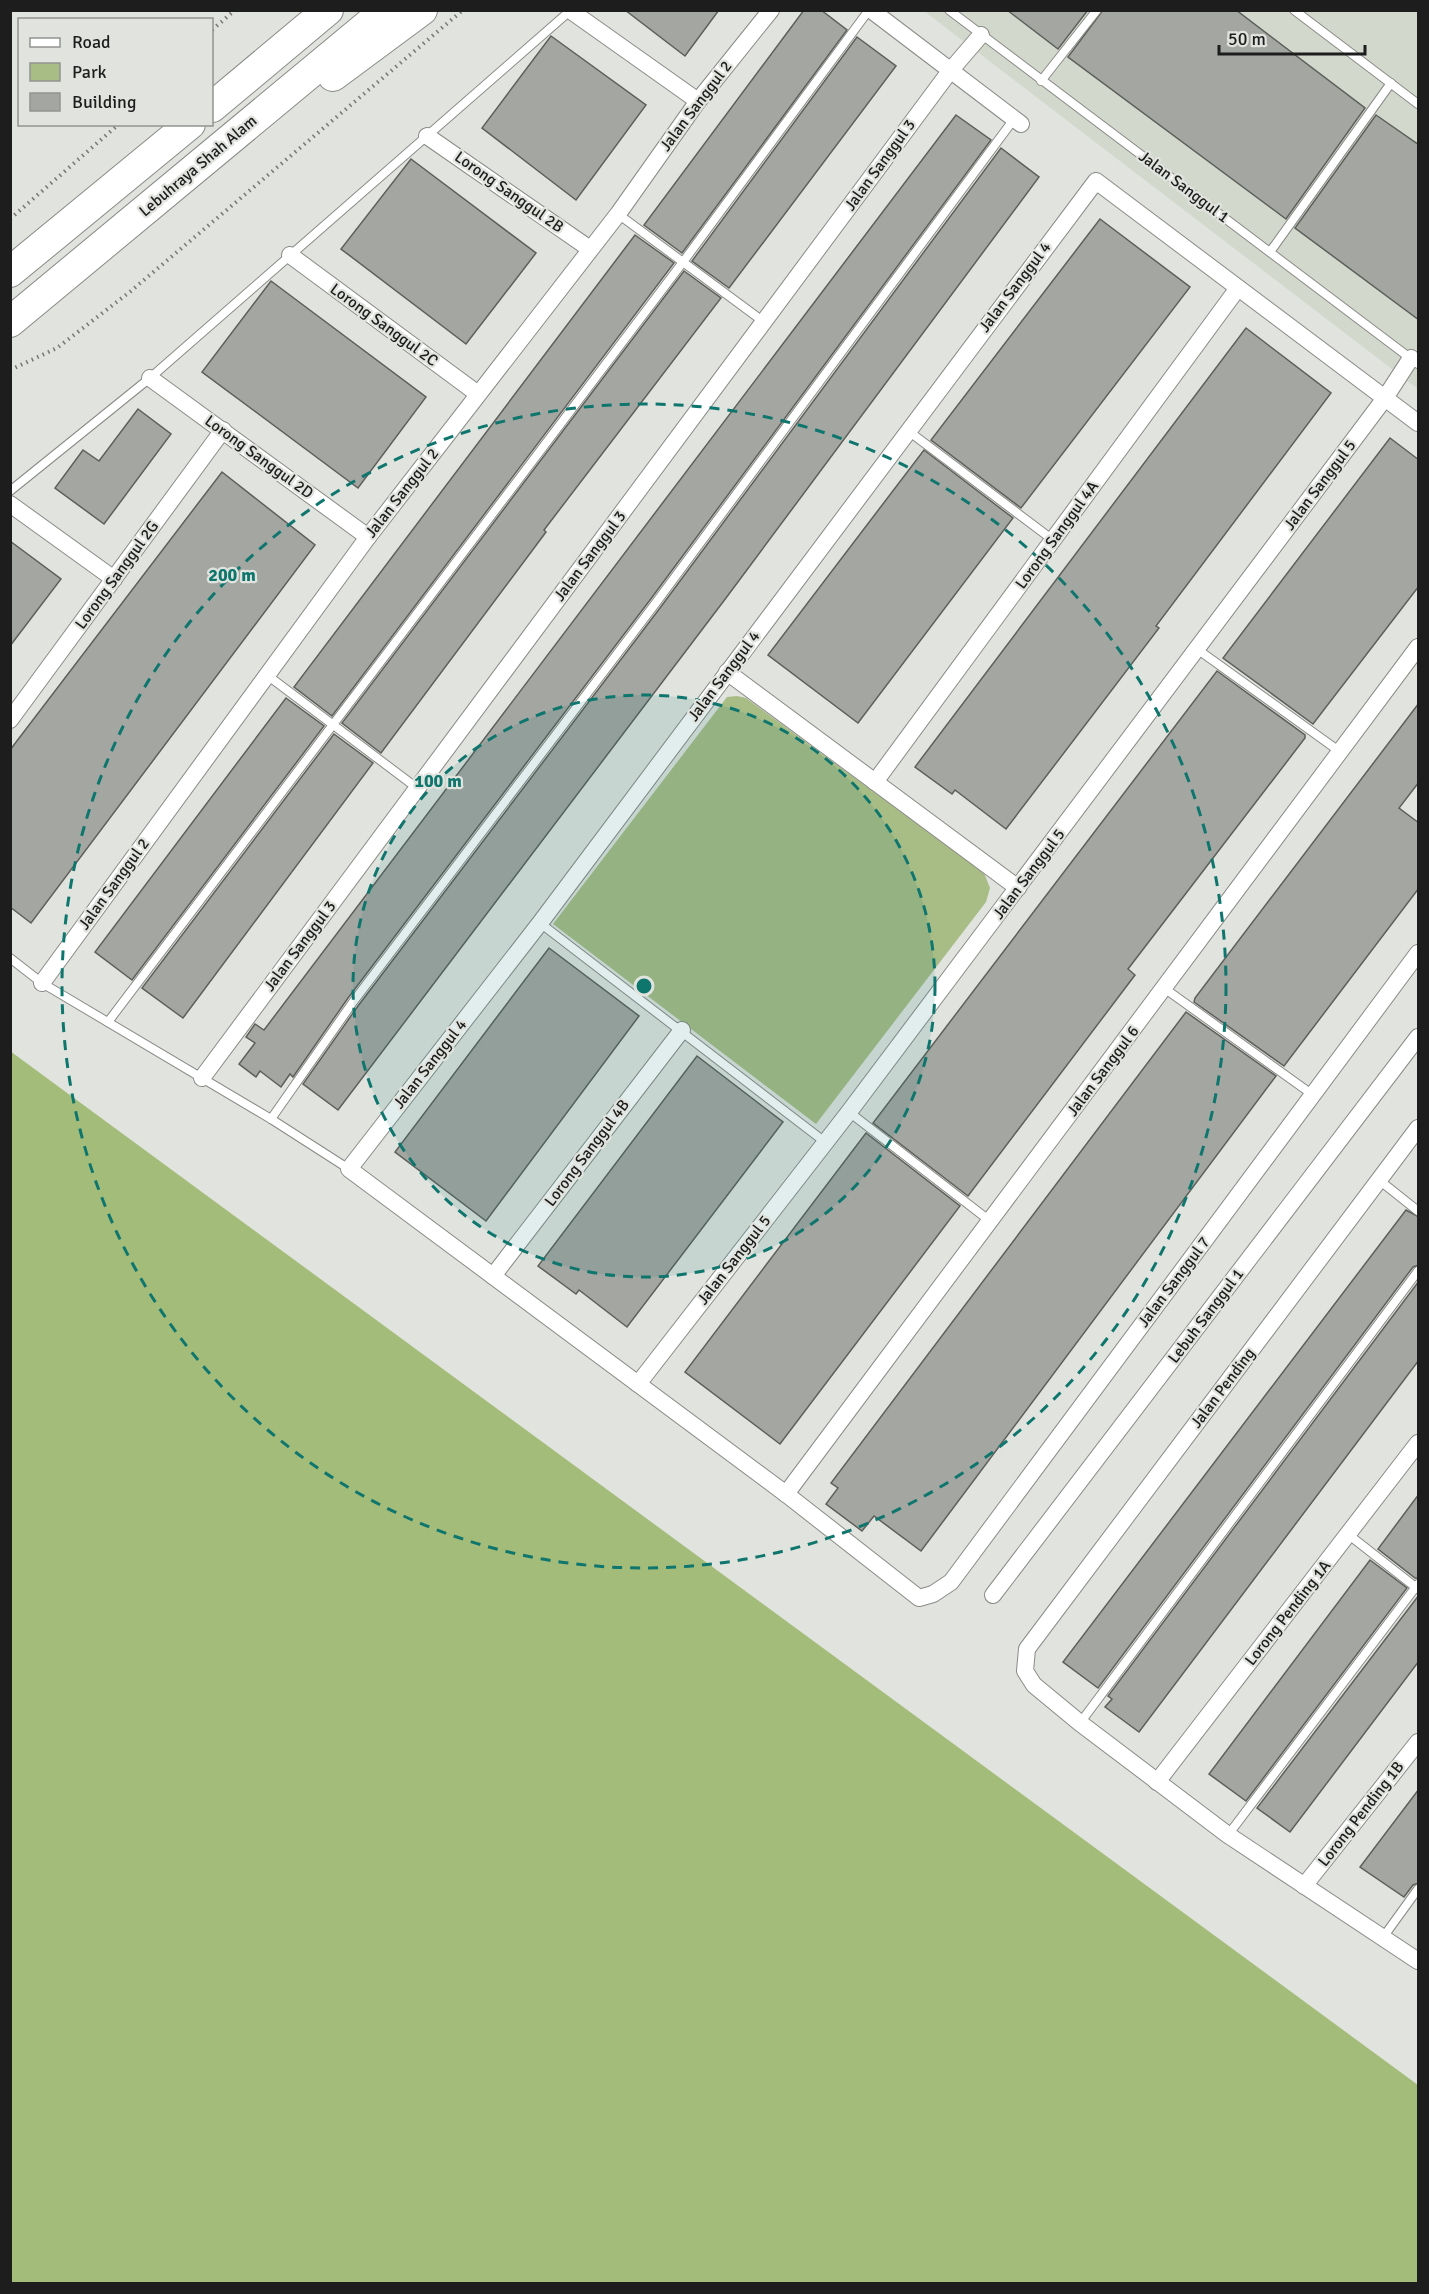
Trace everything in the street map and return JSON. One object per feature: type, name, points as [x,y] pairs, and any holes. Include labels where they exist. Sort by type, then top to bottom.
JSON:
[{"type":"highway","points":[[213,106],[328,10]]},
{"type":"highway","name":"Lebuhraya Shah Alam","points":[[10,322],[386,10]]},
{"type":"highway","points":[[221,147],[357,61],[422,10]]},
{"type":"highway","points":[[10,272],[188,126]]},
{"type":"street","name":"Jalan Sanggul 2","points":[[42,982],[368,537],[618,214],[698,101],[771,10]]},
{"type":"street","points":[[870,10],[1017,122]]},
{"type":"street","points":[[571,11],[698,101]]},
{"type":"street","name":"Jalan Sanggul 3","points":[[202,1078],[950,71],[981,35]]},
{"type":"street","name":"Lorong Sanggul 2B","points":[[428,136],[590,249]]},
{"type":"street","name":"Jalan Sanggul 4","points":[[349,1169],[540,923],[907,430],[1096,181],[1238,288]]},
{"type":"street","name":"Lorong Sanggul 2C","points":[[290,255],[478,394]]},
{"type":"street","points":[[1238,288],[1419,423]]},
{"type":"street","name":"Lorong Sanggul 4A","points":[[875,782],[1238,288]]},
{"type":"street","name":"Jalan Sanggul 5","points":[[638,1384],[849,1112],[1384,398],[1415,361]]},
{"type":"street","name":"Lorong Sanggul 2D","points":[[150,378],[368,537]]},
{"type":"street","name":"Lorong Sanggul 2G","points":[[10,720],[223,430]]},
{"type":"street","points":[[10,504],[114,579]]},
{"type":"street","name":"Jalan Sanggul 6","points":[[786,1494],[1339,751],[1419,647]]},
{"type":"street","points":[[727,672],[1018,888]]},
{"type":"street","name":"Jalan Sanggul 7","points":[[786,1494],[919,1598],[933,1594],[951,1582],[1419,953]]},
{"type":"street","name":"Lorong Sanggul 4B","points":[[493,1276],[682,1030]]},
{"type":"street","name":"Lebuh Sanggul 1","points":[[993,1595],[1419,1037]]},
{"type":"street","name":"Jalan Pending","points":[[1080,1723],[1034,1685],[1025,1671],[1027,1649],[1419,1128]]},
{"type":"street","points":[[349,1169],[786,1494]]},
{"type":"street","name":"Lorong Pending 1A","points":[[1157,1782],[1419,1443]]},
{"type":"street","points":[[1080,1723],[1228,1835],[1419,1961]]},
{"type":"street","name":"Lorong Pending 1B","points":[[1304,1886],[1419,1742]]},
{"type":"lane","points":[[108,1022],[683,262],[870,10]]},
{"type":"lane","name":"Jalan Sanggul 1","points":[[949,10],[1415,361]]},
{"type":"lane","points":[[1041,81],[1097,10]]},
{"type":"lane","points":[[1294,10],[1419,104]]},
{"type":"lane","points":[[10,491],[150,378],[571,11]]},
{"type":"lane","points":[[1270,252],[1390,83]]},
{"type":"lane","points":[[271,1119],[353,1002],[1017,122]]},
{"type":"lane","points":[[618,214],[765,323]]},
{"type":"lane","points":[[907,430],[1053,540]]},
{"type":"lane","points":[[1197,649],[1339,751]]},
{"type":"lane","points":[[267,675],[417,788]]},
{"type":"lane","points":[[540,923],[825,1142]]},
{"type":"lane","points":[[10,958],[42,982],[271,1119],[349,1169]]},
{"type":"lane","points":[[1164,988],[1313,1095]]},
{"type":"lane","points":[[849,1112],[990,1221]]},
{"type":"lane","points":[[1379,1180],[1419,1211]]},
{"type":"lane","points":[[1080,1723],[1419,1271]]},
{"type":"lane","points":[[1228,1835],[1418,1587],[1349,1535]]},
{"type":"lane","points":[[1384,1936],[1419,1889]]},
{"type":"path","points":[[213,29],[235,10]]},
{"type":"path","points":[[10,370],[57,348],[131,291],[463,10]]},
{"type":"path","points":[[10,219],[116,126]]},
{"type":"shaded area","points":[[924,11],[1418,11],[1418,389]]},
{"type":"green space","points":[[727,697],[746,698],[984,873],[990,888],[986,902],[816,1124],[553,924]]},
{"type":"green space","points":[[10,1051],[1418,2085],[1418,2283],[11,2283]]},
{"type":"building","points":[[625,10],[719,10],[685,56]]},
{"type":"building","points":[[804,10],[821,10],[847,30],[682,253],[644,225]]},
{"type":"building","points":[[1007,10],[1088,10],[1058,49]]},
{"type":"building","points":[[1103,10],[1236,10],[1365,108],[1286,219],[1068,57]]},
{"type":"building","points":[[551,36],[646,105],[576,200],[482,128]]},
{"type":"building","points":[[857,37],[896,66],[729,288],[692,261]]},
{"type":"building","points":[[956,115],[991,140],[650,600],[348,998],[293,1077],[290,1074],[281,1087],[260,1071],[256,1077],[239,1064],[255,1043],[246,1037],[255,1024],[264,1030]]},
{"type":"building","points":[[1376,115],[1419,145],[1419,320],[1295,228]]},
{"type":"building","points":[[1001,148],[1039,177],[726,598],[338,1110],[303,1084],[358,1006],[660,608]]},
{"type":"building","points":[[411,159],[536,253],[466,344],[341,249]]},
{"type":"building","points":[[1100,219],[1190,287],[1021,508],[931,440]]},
{"type":"building","points":[[635,235],[674,263],[332,716],[294,687]]},
{"type":"building","points":[[684,271],[721,298],[544,530],[546,532],[381,753],[342,723]]},
{"type":"building","points":[[271,281],[426,397],[358,488],[202,372]]},
{"type":"building","points":[[1246,328],[1331,393],[1156,626],[1159,628],[1006,829],[955,790],[952,794],[915,767]]},
{"type":"building","points":[[138,409],[171,434],[104,524],[55,488],[83,450],[99,461]]},
{"type":"building","points":[[1390,438],[1419,460],[1419,586],[1313,724],[1223,658]]},
{"type":"building","points":[[924,450],[1013,518],[858,723],[768,655]]},
{"type":"building","points":[[222,472],[315,545],[31,923],[10,907],[10,750]]},
{"type":"building","points":[[10,541],[61,579],[10,646]]},
{"type":"building","points":[[1217,671],[1305,735],[1305,738],[1128,969],[1135,975],[968,1196],[873,1123]]},
{"type":"building","points":[[286,698],[324,726],[132,980],[95,952]]},
{"type":"building","points":[[1419,703],[1419,782],[1399,808],[1419,823],[1419,888],[1284,1066],[1194,1002],[1195,998]]},
{"type":"building","points":[[334,734],[373,763],[183,1018],[142,988]]},
{"type":"building","points":[[549,948],[639,1016],[486,1221],[395,1152]]},
{"type":"building","points":[[1186,1012],[1276,1076],[921,1551],[874,1516],[862,1531],[826,1504],[838,1488],[831,1483]]},
{"type":"building","points":[[697,1056],[783,1122],[627,1327],[579,1290],[576,1294],[538,1266]]},
{"type":"building","points":[[866,1133],[960,1206],[780,1444],[685,1372]]},
{"type":"building","points":[[1406,1210],[1419,1217],[1419,1265],[1413,1267],[1098,1688],[1063,1662]]},
{"type":"building","points":[[1419,1281],[1419,1360],[1139,1732],[1105,1707],[1112,1699],[1108,1696]]},
{"type":"building","points":[[1419,1494],[1419,1578],[1415,1578],[1378,1549]]},
{"type":"building","points":[[1370,1560],[1407,1588],[1246,1801],[1209,1774]]},
{"type":"building","points":[[1419,1595],[1419,1661],[1290,1832],[1257,1808]]},
{"type":"building","points":[[1419,1789],[1419,1883],[1413,1885],[1404,1897],[1360,1867]]}]
